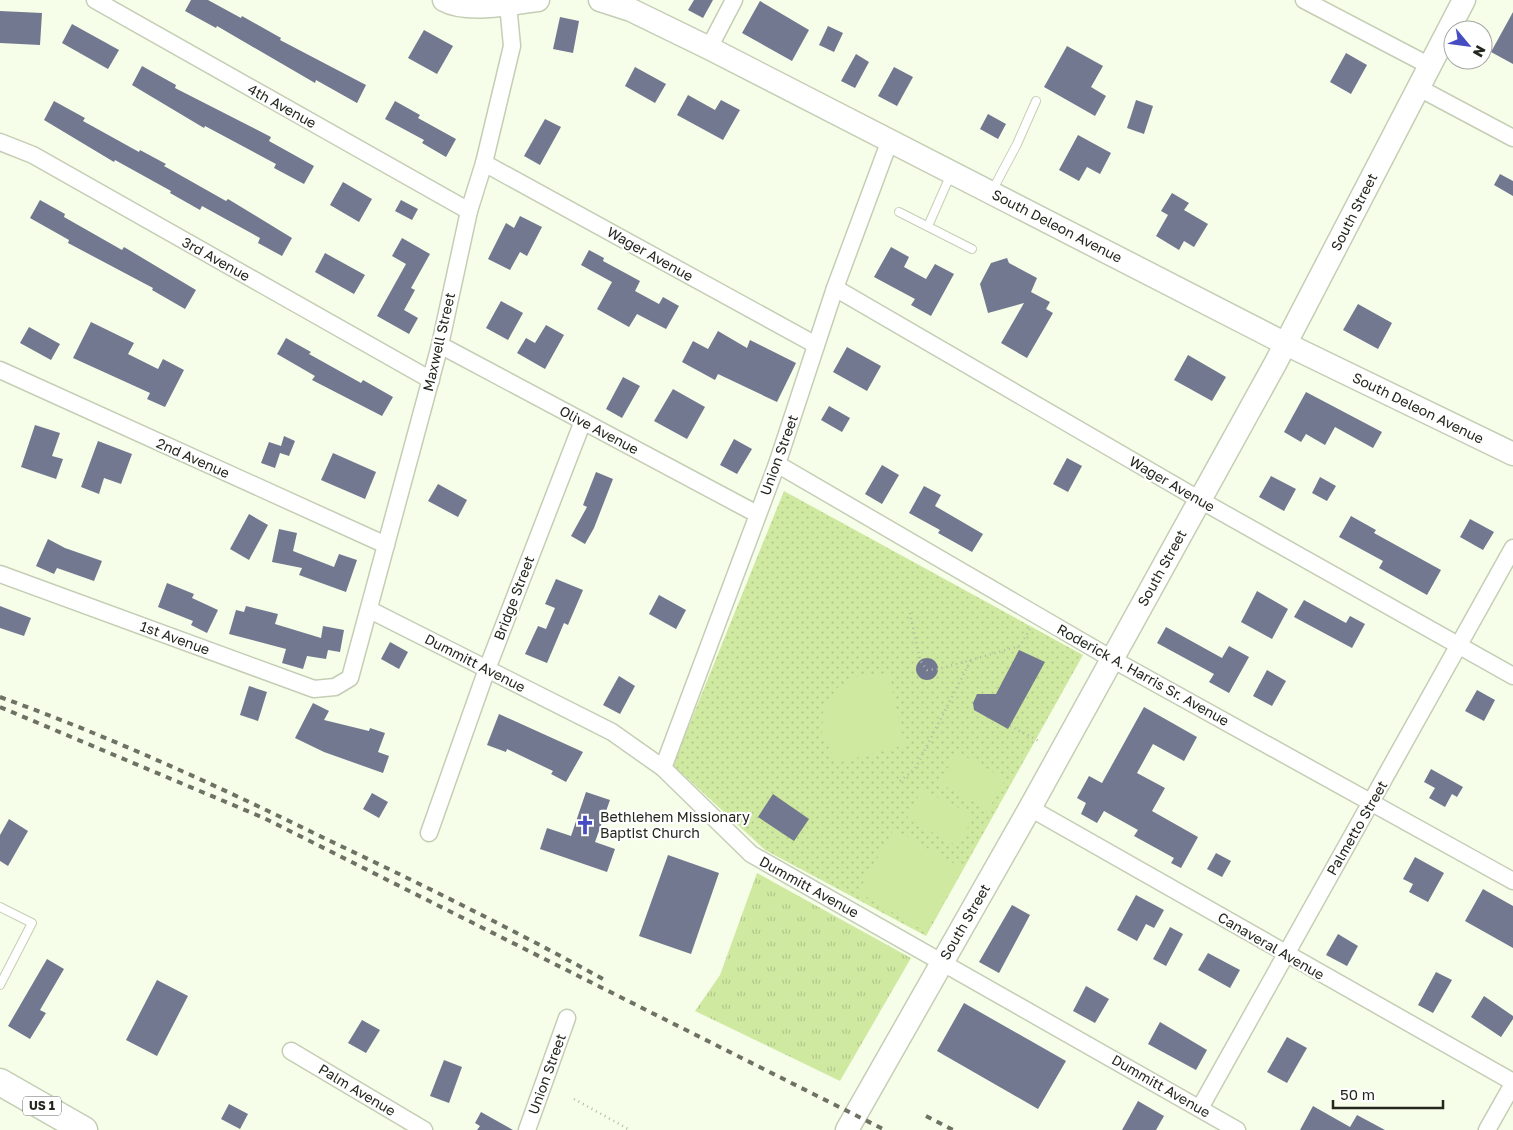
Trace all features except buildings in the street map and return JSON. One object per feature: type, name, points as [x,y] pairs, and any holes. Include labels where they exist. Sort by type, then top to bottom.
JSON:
[{"type":"main road","points":[[444,0],[450,4],[469,6],[538,0]]},
{"type":"main road","name":"South Deleon Avenue","points":[[600,0],[630,10],[709,48],[1286,344],[1513,454]]},
{"type":"main road","name":"South Street","points":[[847,1130],[1030,808],[1286,344],[1464,0]]},
{"type":"main road","name":"US 1","points":[[0,1082],[72,1127]]},
{"type":"street","name":"4th Avenue","points":[[95,0],[469,211]]},
{"type":"street","points":[[709,48],[734,0]]},
{"type":"street","points":[[1304,0],[1430,66]]},
{"type":"street","name":"Maxwell Street","points":[[350,678],[370,610],[440,345],[469,211],[484,163],[512,46],[508,4]]},
{"type":"street","points":[[1418,88],[1513,138]]},
{"type":"street","name":"Union Street","points":[[664,768],[776,464],[835,288],[890,140]]},
{"type":"street","name":"3rd Avenue","points":[[0,142],[33,155],[431,380]]},
{"type":"street","name":"Wager Avenue","points":[[484,163],[816,345]]},
{"type":"street","name":"Wager Avenue","points":[[835,288],[1200,500],[1513,676]]},
{"type":"street","name":"Olive Avenue","points":[[440,345],[757,514]]},
{"type":"street","name":"2nd Avenue","points":[[0,370],[386,545]]},
{"type":"street","name":"Bridge Street","points":[[429,833],[487,669],[583,421]]},
{"type":"street","name":"Roderick A. Harris Sr. Avenue","points":[[776,464],[1112,658],[1513,881]]},
{"type":"street","name":"Palmetto Street","points":[[1200,1108],[1513,548]]},
{"type":"street","name":"1st Avenue","points":[[0,574],[314,689],[335,687],[350,678]]},
{"type":"street","name":"Dummitt Avenue","points":[[370,610],[612,732],[664,768],[751,854],[1237,1130]]},
{"type":"street","name":"Canaveral Avenue","points":[[1030,808],[1513,1083]]},
{"type":"street","name":"Union Street","points":[[526,1130],[567,1018]]},
{"type":"street","name":"Palm Avenue","points":[[291,1051],[424,1130]]},
{"type":"street","points":[[1487,1130],[1513,1083]]},
{"type":"lane","points":[[991,192],[1017,144],[1036,101]]},
{"type":"lane","points":[[928,226],[952,172]]},
{"type":"lane","points":[[899,212],[972,249]]},
{"type":"lane","points":[[0,906],[32,923],[1,982]]},
{"type":"path","points":[[910,613],[920,660],[927,670],[939,669],[972,658],[1020,646],[1037,615]]},
{"type":"path","points":[[900,781],[915,769],[972,658]]},
{"type":"path","points":[[1010,726],[1039,741]]},
{"type":"path","points":[[574,1099],[630,1130]]},
{"type":"green space","points":[[784,491],[1083,655],[926,936],[765,850],[673,765]]},
{"type":"green space","points":[[888,673],[905,745],[837,763],[822,735],[823,710],[837,688],[857,677]]},
{"type":"green space","points":[[957,752],[1005,779],[988,810],[939,783]]},
{"type":"green space","points":[[922,789],[974,816],[958,846],[907,819]]},
{"type":"green space","points":[[894,829],[963,869],[926,932],[858,892]]},
{"type":"green space","points":[[757,873],[911,958],[840,1081],[695,1011],[720,975]]},
{"type":"railway","points":[[0,697],[124,746],[246,801],[396,872],[603,979]]},
{"type":"railway","points":[[0,707],[264,818],[885,1130]]},
{"type":"railway","points":[[926,1116],[953,1130]]},
{"type":"place","name":"Bethlehem Missionary Baptist Church","points":[[585,825]]}]
